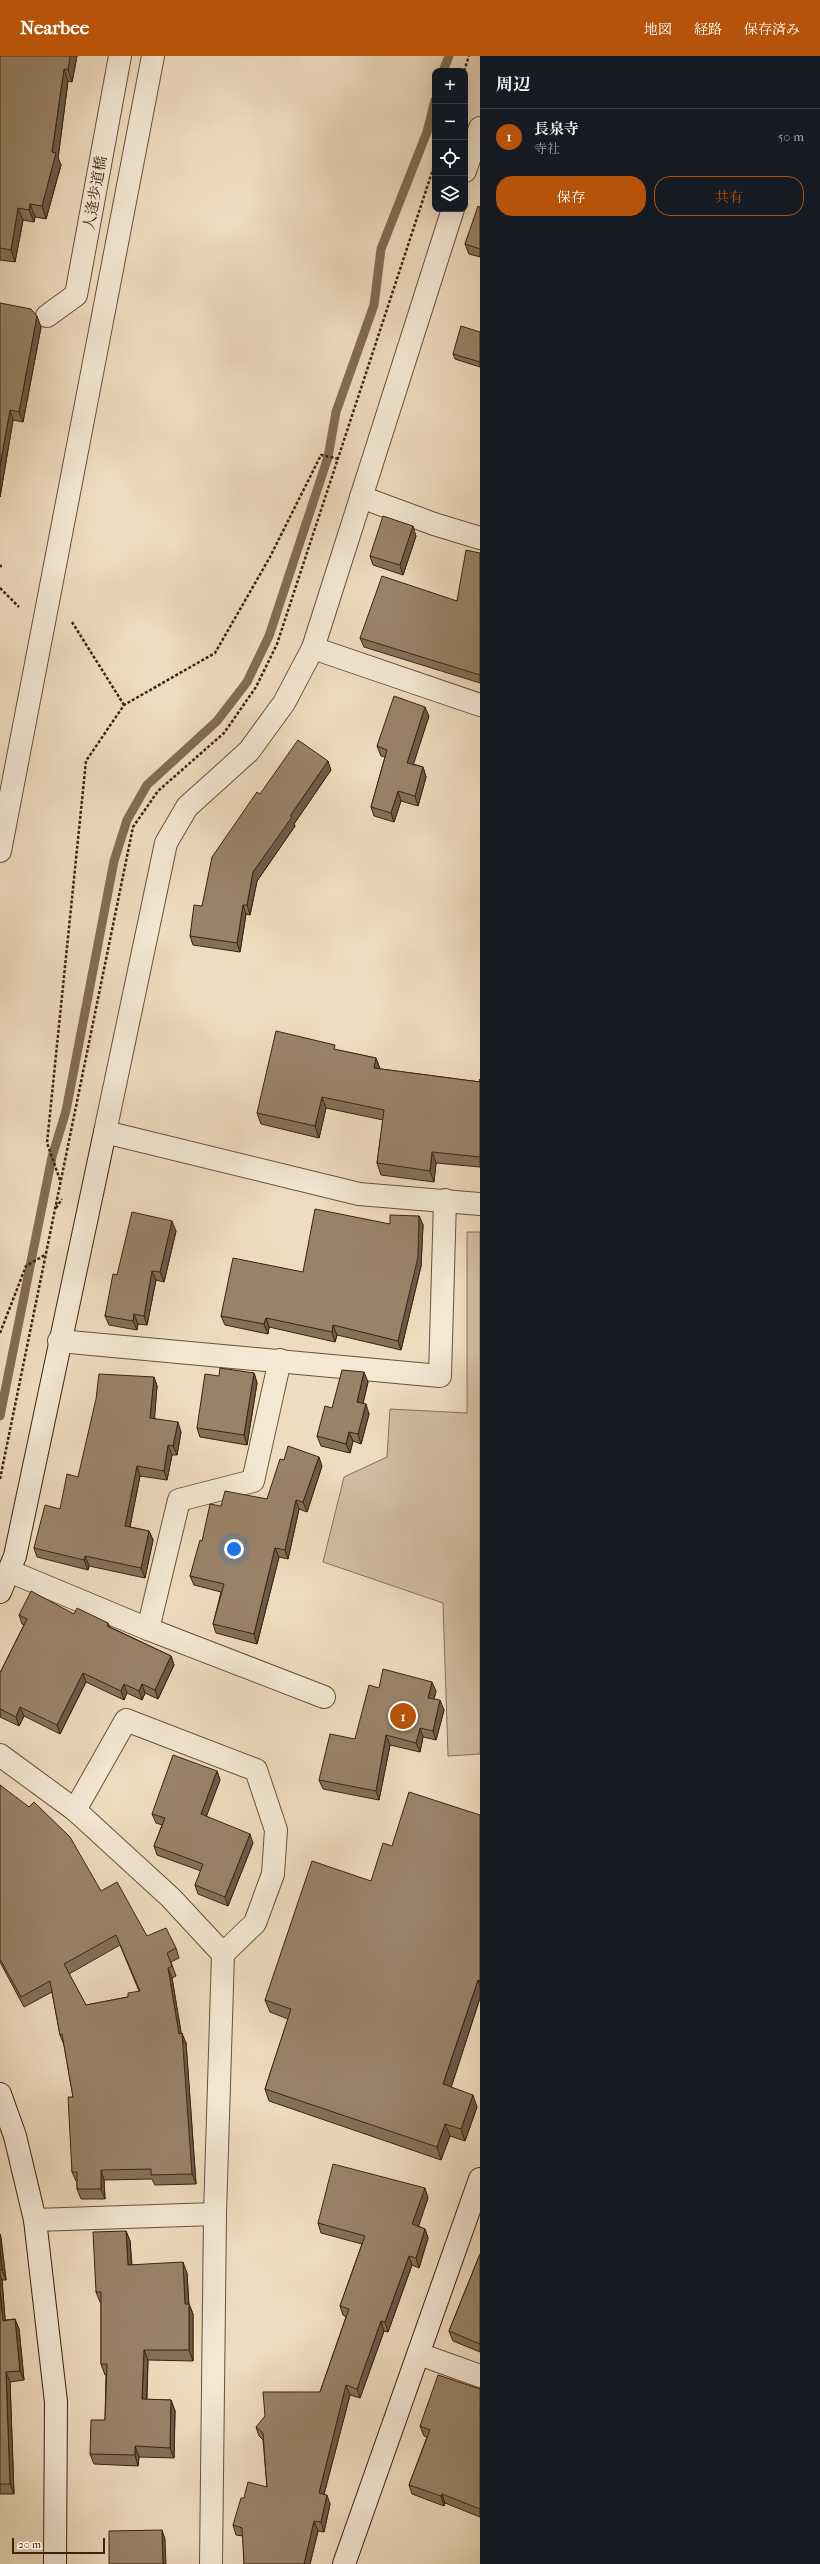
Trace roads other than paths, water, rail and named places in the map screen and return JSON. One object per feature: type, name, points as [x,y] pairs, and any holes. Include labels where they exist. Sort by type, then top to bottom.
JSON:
[{"type":"street","name":"人逢歩道橋","points":[[47,316],[76,295],[120,56]]},
{"type":"street","points":[[0,851],[153,56]]},
{"type":"street","points":[[468,162],[480,128]]},
{"type":"street","points":[[0,1592],[15,1556],[166,843],[187,807],[249,751],[284,703],[313,648],[452,212]]},
{"type":"street","points":[[361,497],[434,524],[480,538]]},
{"type":"street","points":[[313,648],[480,705]]},
{"type":"street","points":[[105,1132],[359,1194],[480,1204]]},
{"type":"street","points":[[60,1341],[280,1360],[440,1376],[445,1200]]},
{"type":"street","points":[[148,1629],[179,1500],[254,1481],[280,1360]]},
{"type":"street","points":[[9,1571],[148,1629],[324,1697]]},
{"type":"street","points":[[75,1810],[126,1720],[256,1770],[276,1830],[273,1874],[254,1922],[223,1954],[215,2214],[211,2564]]},
{"type":"street","points":[[0,1755],[75,1810],[171,1898],[223,1954]]},
{"type":"street","points":[[0,2094],[15,2136],[35,2220],[56,2402],[55,2564]]},
{"type":"street","points":[[344,2564],[480,2179]]},
{"type":"street","points":[[35,2220],[215,2214]]},
{"type":"street","points":[[418,2354],[480,2376]]},
{"type":"waterway","points":[[444,68],[449,56]]},
{"type":"waterway","points":[[0,1416],[52,1157],[66,1111],[114,861],[127,820],[147,785],[217,721],[247,682],[269,636],[328,457],[336,412],[374,305],[381,249],[427,132],[434,104]]},
{"type":"place","name":"長泉寺","points":[[403,1716]]}]
